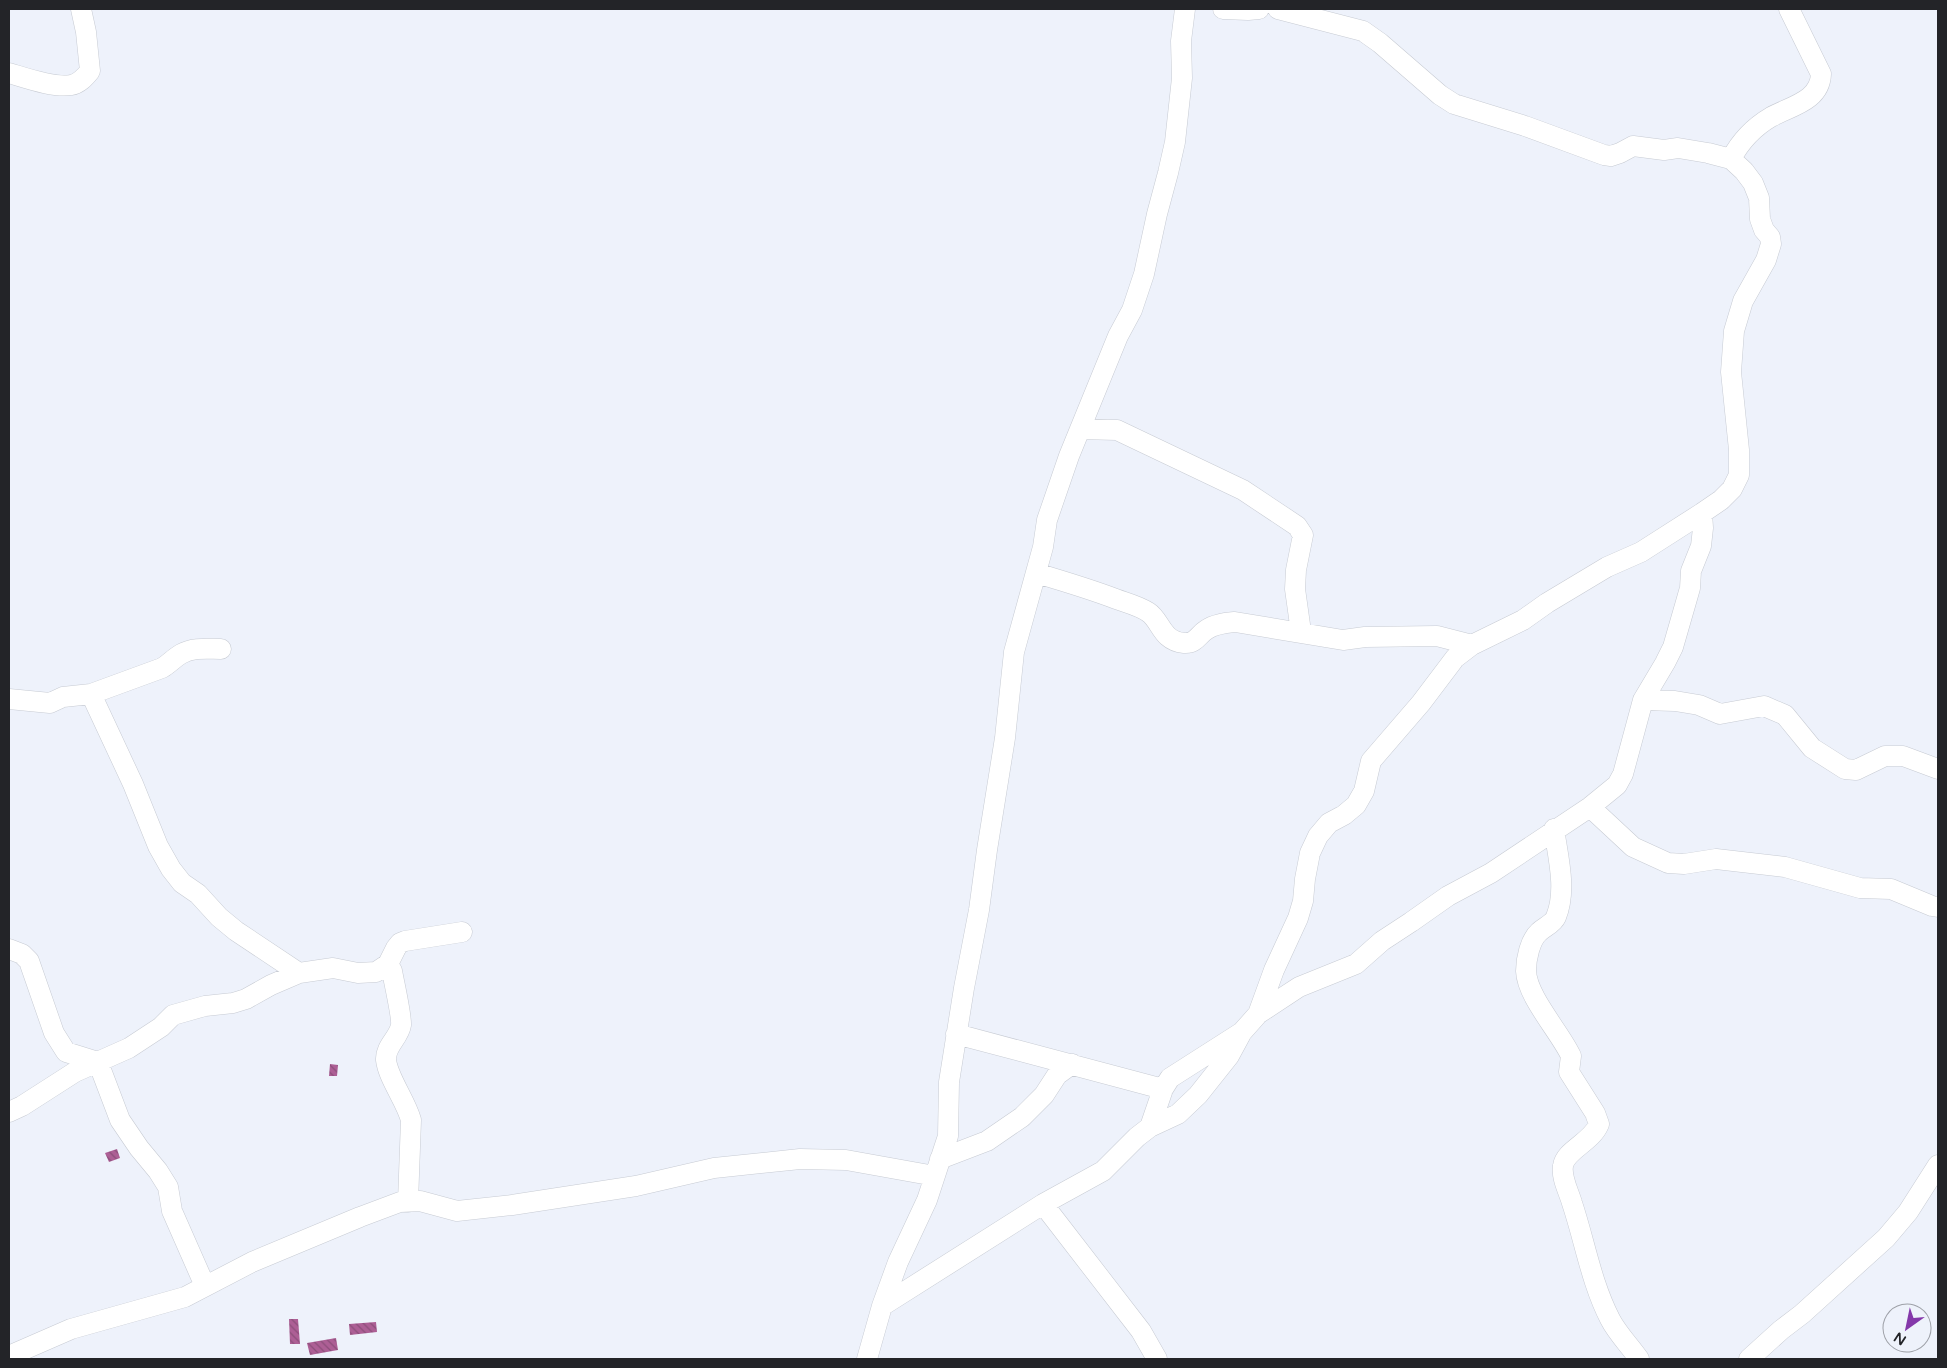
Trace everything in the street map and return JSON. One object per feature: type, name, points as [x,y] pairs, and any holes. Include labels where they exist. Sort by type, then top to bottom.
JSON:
[{"type":"street","points":[[9,73],[57,84],[72,85],[82,80],[90,71],[86,32],[81,9]]},
{"type":"street","points":[[867,1359],[882,1306],[898,1262],[927,1200],[948,1136],[949,1082],[1006,738],[1014,652],[1043,547],[1047,520],[1069,456],[1118,336],[1132,310],[1144,274],[1156,214],[1175,142],[1182,78],[1181,41],[1185,9]]},
{"type":"street","points":[[1223,9],[1259,9]]},
{"type":"street","points":[[1258,1014],[1274,970],[1298,918],[1303,901],[1310,853],[1318,836],[1329,823],[1344,816],[1356,805],[1364,791],[1371,761],[1421,703],[1455,658],[1472,645],[1522,620],[1607,567],[1641,552],[1721,500],[1732,489],[1739,475],[1731,372],[1734,331],[1743,301],[1766,260],[1771,244],[1770,237],[1764,230],[1760,219],[1758,198],[1753,183],[1731,159],[1678,148],[1664,150],[1632,146],[1611,156],[1604,155],[1525,126],[1454,104],[1440,95],[1380,43],[1362,31],[1278,9]]},
{"type":"street","points":[[1731,159],[1738,146],[1751,132],[1770,118],[1802,102],[1814,93],[1821,84],[1821,74],[1790,9]]},
{"type":"street","points":[[1080,429],[1117,430],[1243,490],[1297,526],[1302,535],[1295,589],[1301,632]]},
{"type":"street","points":[[882,1306],[1043,1204],[1103,1171],[1137,1137],[1150,1127],[1178,1114],[1198,1094],[1229,1056],[1242,1032],[1258,1014],[1299,987],[1356,964],[1389,936],[1448,896],[1491,873],[1554,829],[1590,807],[1617,785],[1623,774],[1643,700],[1673,647],[1690,588],[1691,571],[1701,546],[1702,513]]},
{"type":"street","points":[[1036,573],[1150,612],[1166,635],[1176,641],[1185,643],[1195,641],[1206,630],[1218,624],[1235,622],[1343,640],[1365,637],[1437,636],[1472,645]]},
{"type":"street","points":[[9,699],[50,703],[63,697],[91,694],[162,668],[182,653],[192,649],[221,649]]},
{"type":"street","points":[[91,694],[133,784],[158,846],[171,870],[182,883],[198,894],[219,917],[299,973]]},
{"type":"street","points":[[1643,700],[1675,701],[1700,705],[1720,714],[1764,706],[1776,709],[1785,715],[1812,748],[1845,769],[1856,770],[1885,756],[1903,756],[1938,769]]},
{"type":"street","points":[[1590,807],[1633,847],[1668,863],[1684,864],[1716,859],[1785,867],[1860,888],[1891,889],[1938,907]]},
{"type":"street","points":[[1554,829],[1562,883],[1560,904],[1555,920],[1537,933],[1530,946],[1526,972],[1530,986],[1571,1056],[1568,1072],[1595,1113],[1598,1124],[1595,1132],[1590,1139],[1566,1158],[1562,1167],[1593,1281],[1611,1321],[1639,1359]]},
{"type":"street","points":[[9,1112],[22,1106],[76,1064],[98,1062],[129,1048],[161,1027],[173,1015],[205,1006],[233,1003],[246,999],[271,985],[299,973],[333,968],[358,973],[376,972],[388,964],[400,943],[462,932]]},
{"type":"street","points":[[9,949],[22,954],[28,961],[57,1039],[76,1064]]},
{"type":"street","points":[[271,985],[274,957]]},
{"type":"street","points":[[388,964],[392,972],[401,1024],[396,1038],[388,1049],[386,1062],[408,1108],[411,1120],[408,1202]]},
{"type":"street","points":[[1150,1127],[1163,1089],[1170,1078],[1242,1032]]},
{"type":"street","points":[[956,1034],[1163,1089]]},
{"type":"street","points":[[98,1062],[120,1120],[168,1187],[172,1211],[205,1286]]},
{"type":"street","points":[[9,1356],[71,1329],[185,1296],[252,1262],[400,1202],[420,1201],[456,1211],[521,1204],[636,1186],[714,1168],[800,1159],[846,1160],[938,1168],[987,1141],[1022,1117],[1044,1095],[1057,1075],[1072,1064]]},
{"type":"street","points":[[1749,1359],[1886,1238],[1908,1212],[1938,1165]]},
{"type":"street","points":[[1043,1204],[1140,1331],[1157,1359]]},
{"type":"building","points":[[330,1064],[338,1065],[337,1076],[329,1076]]},
{"type":"building","points":[[117,1149],[120,1158],[109,1162],[105,1153]]},
{"type":"building","points":[[289,1319],[298,1319],[300,1344],[290,1344]]},
{"type":"building","points":[[376,1322],[377,1332],[350,1335],[349,1324]]},
{"type":"building","points":[[336,1338],[338,1350],[310,1355],[307,1343]]}]
